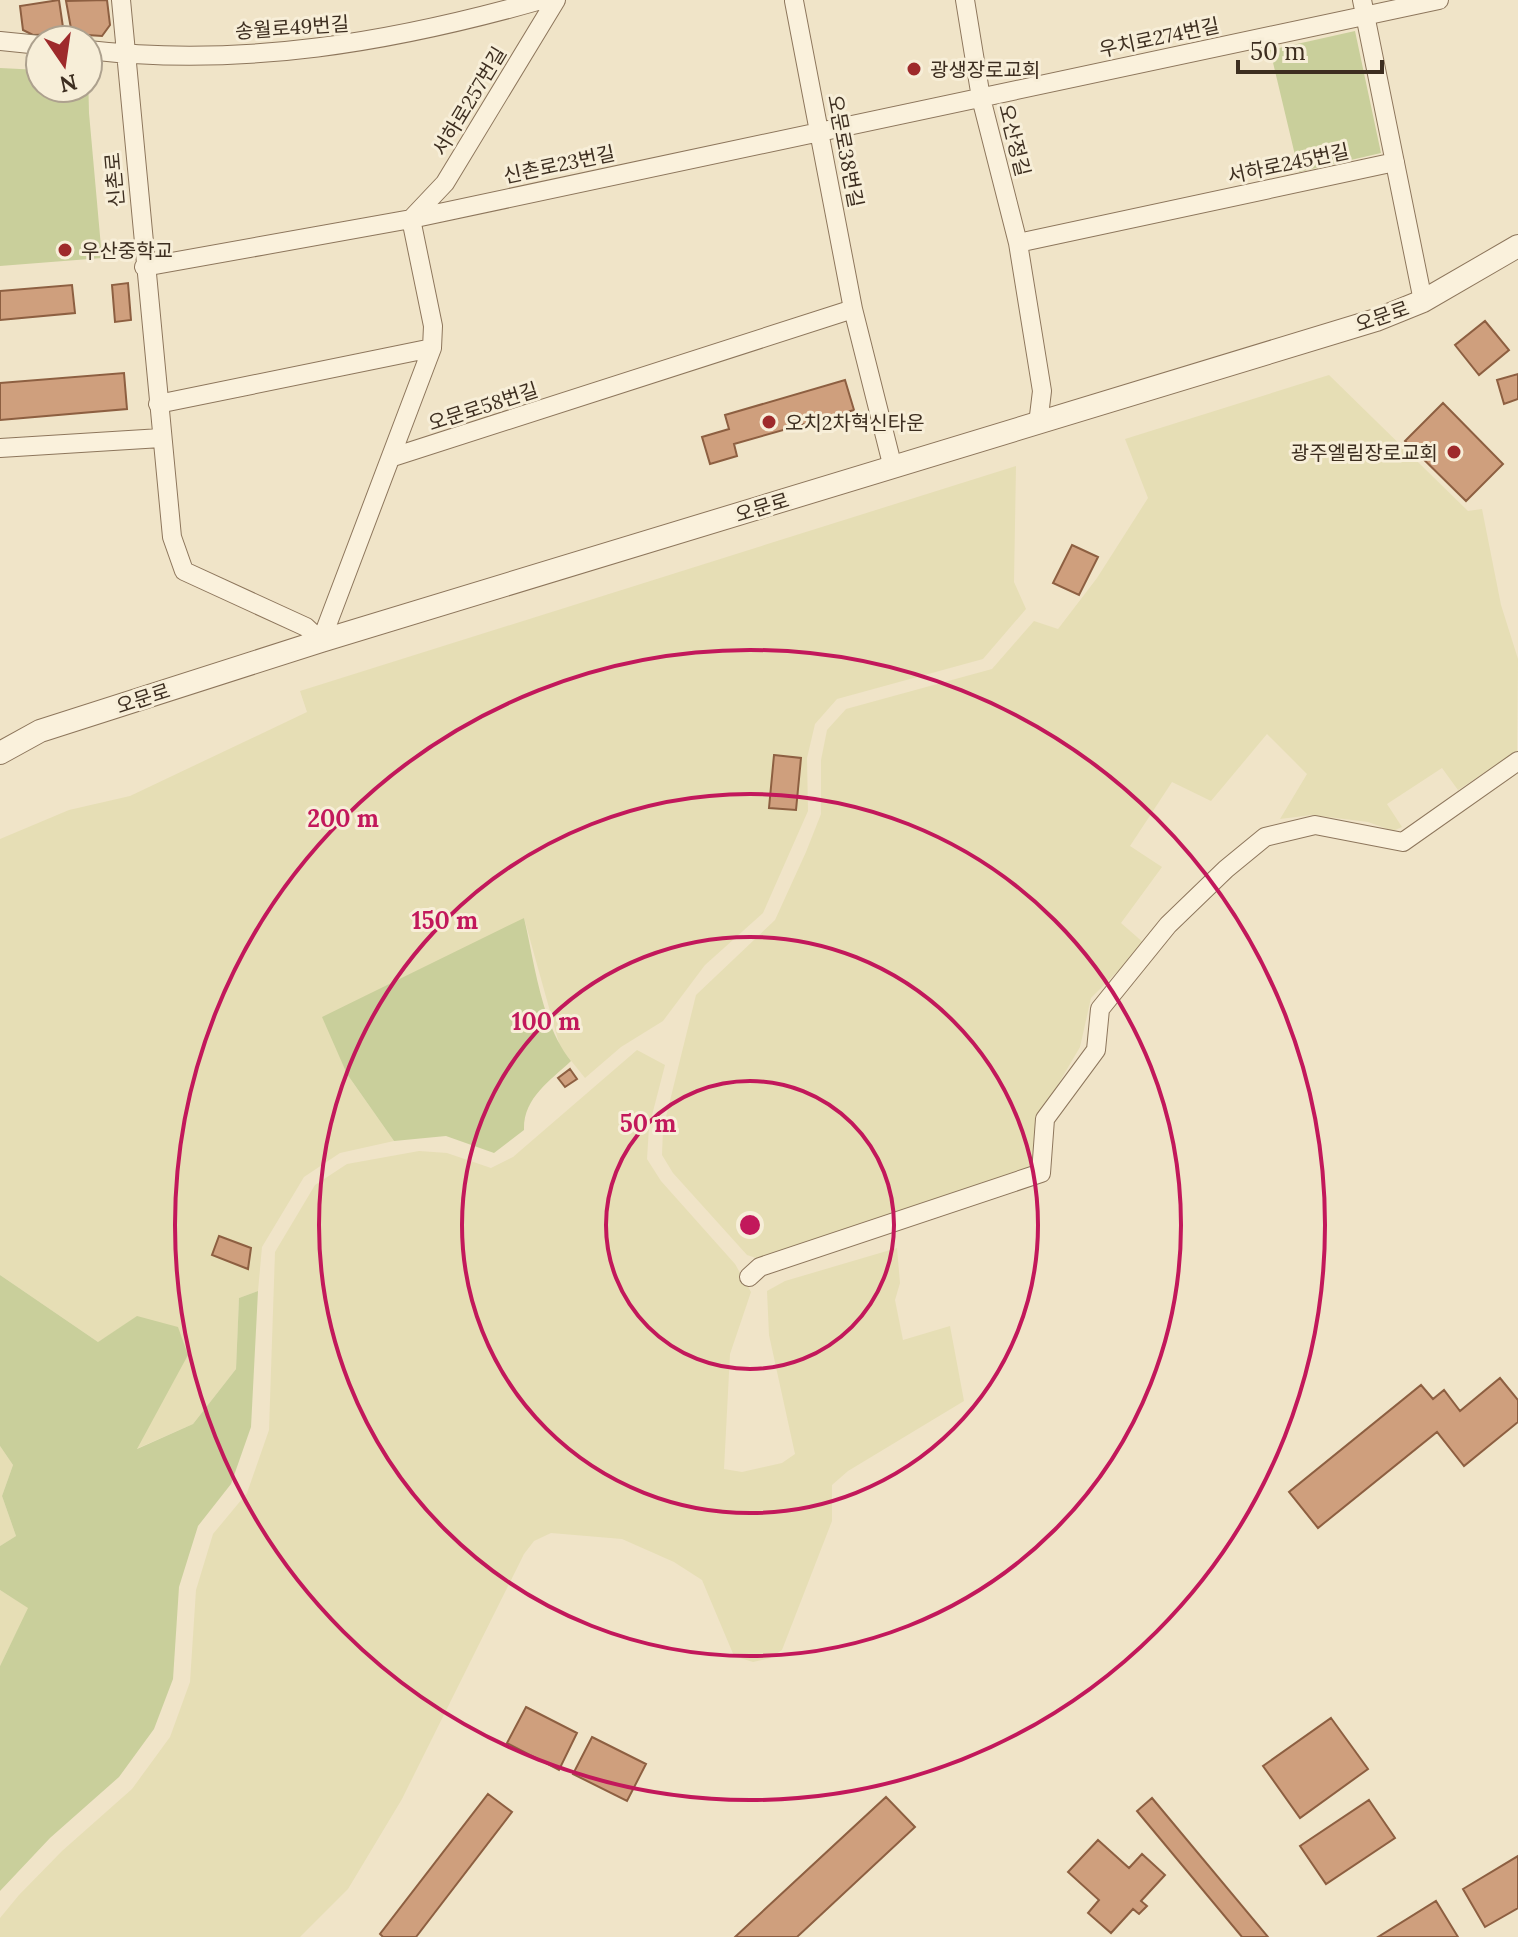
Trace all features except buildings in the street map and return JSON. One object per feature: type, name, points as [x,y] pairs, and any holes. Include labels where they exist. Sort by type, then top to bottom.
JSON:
[{"type":"street","name":"신촌로","points":[[121,0],[172,537],[184,571],[306,627],[321,641]]},
{"type":"street","name":"송월로49번길","points":[[104,52],[125,55],[300,51],[359,44],[541,0]]},
{"type":"street","name":"서하로257번길","points":[[411,219],[445,183],[556,0]]},
{"type":"street","name":"오산정길","points":[[965,0],[981,98],[1018,243],[1042,391],[1038,424]]},
{"type":"street","name":"우치로274번길","points":[[981,98],[1363,7],[1439,0]]},
{"type":"street","name":"오문로38번길","points":[[794,1],[821,129],[853,309],[893,468]]},
{"type":"street","points":[[1363,7],[1423,301]]},
{"type":"street","points":[[0,41],[24,43]]},
{"type":"street","name":"신촌로23번길","points":[[144,267],[411,219],[821,129],[981,98]]},
{"type":"street","name":"서하로245번길","points":[[1018,243],[1395,162]]},
{"type":"street","name":"오문로58번길","points":[[321,641],[432,348],[433,326],[411,219]]},
{"type":"street","name":"오문로","points":[[0,753],[40,731],[321,641],[1376,320],[1423,301],[1518,246]]},
{"type":"street","name":"오문로58번길","points":[[393,457],[853,309]]},
{"type":"street","points":[[158,404],[432,348]]},
{"type":"street","points":[[0,448],[161,438]]},
{"type":"street","points":[[749,1277],[760,1267],[1041,1173],[1045,1119],[1096,1050],[1100,1009],[1168,925],[1265,837],[1315,825],[1403,842],[1518,761]]},
{"type":"shaded area","points":[[1329,375],[1468,511],[1482,509],[1501,605],[1518,659],[1517,751],[1458,790],[1442,768],[1387,804],[1402,827],[1393,831],[1368,822],[1312,815],[1280,819],[1307,774],[1267,734],[1211,801],[1172,782],[1130,846],[1162,867],[1121,923],[1145,944],[1091,998],[1080,1047],[1039,1117],[1032,1167],[759,1259],[747,1255],[673,1173],[662,1155],[663,1129],[696,995],[775,920],[806,852],[821,814],[821,760],[827,730],[846,709],[992,669],[1034,621],[1058,629],[1097,578],[1148,498],[1125,439]]},
{"type":"shaded area","points":[[1016,466],[1014,582],[1026,609],[983,659],[837,699],[815,724],[807,758],[808,811],[763,913],[705,965],[663,1021],[621,1047],[585,1078],[560,1047],[524,918],[347,1074],[394,1141],[340,1153],[304,1177],[262,1247],[258,1291],[239,1298],[236,1369],[193,1424],[136,1449],[187,1355],[137,1317],[98,1342],[0,1275],[0,839],[69,810],[130,796],[307,712],[300,691]]},
{"type":"shaded area","points":[[637,1050],[665,1065],[649,1127],[647,1159],[661,1181],[735,1264],[751,1292],[730,1354],[724,1469],[742,1472],[782,1463],[795,1454],[769,1335],[767,1291],[785,1281],[897,1248],[900,1283],[895,1300],[903,1340],[950,1326],[964,1401],[848,1471],[832,1485],[832,1521],[782,1650],[770,1658],[753,1662],[734,1656],[702,1580],[674,1562],[622,1539],[551,1533],[534,1541],[524,1554],[402,1799],[348,1889],[300,1937],[0,1937],[0,1918],[19,1895],[62,1851],[132,1789],[170,1737],[190,1682],[196,1590],[213,1534],[247,1493],[269,1430],[275,1252],[315,1185],[347,1164],[419,1151],[447,1153],[491,1168],[513,1157]]},
{"type":"shaded area","points":[[0,1446],[13,1465],[2,1496],[16,1536],[0,1546]]},
{"type":"shaded area","points":[[0,1590],[29,1608],[0,1666]]},
{"type":"green space","points":[[1355,31],[1381,153],[1299,172],[1270,50]]},
{"type":"green space","points":[[0,68],[24,69],[24,104],[89,104],[102,258],[0,266]]},
{"type":"green space","points":[[524,918],[546,1012],[571,1061],[533,1099],[524,1130],[494,1153],[446,1136],[394,1141],[347,1074],[322,1017]]},
{"type":"green space","points":[[0,1275],[98,1342],[137,1316],[178,1327],[188,1355],[137,1449],[193,1424],[236,1369],[239,1298],[258,1291],[251,1427],[231,1484],[198,1526],[179,1587],[173,1679],[154,1729],[119,1777],[50,1838],[0,1891],[0,1666],[28,1608],[0,1590],[0,1546],[16,1536],[2,1496],[13,1465],[0,1446]]},
{"type":"place","name":"광생장로교회","points":[[914,69]]},
{"type":"place","name":"우산중학교","points":[[65,250]]},
{"type":"place","name":"오치2차혁신타운","points":[[769,422]]},
{"type":"place","name":"광주엘림장로교회","points":[[1454,452]]}]
